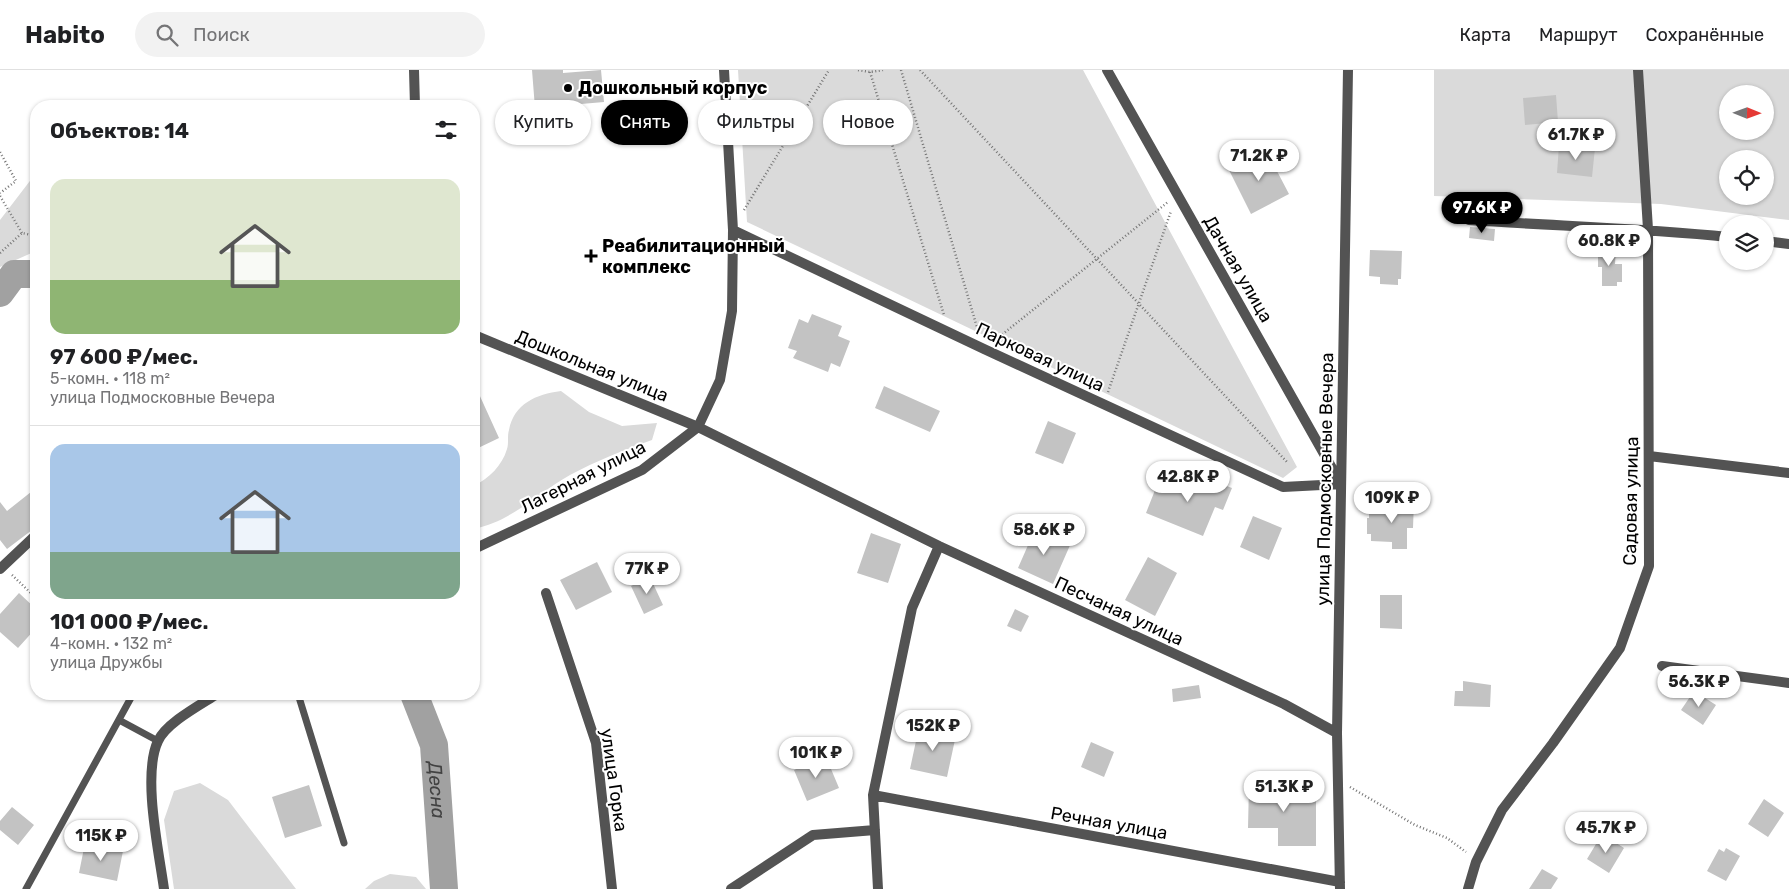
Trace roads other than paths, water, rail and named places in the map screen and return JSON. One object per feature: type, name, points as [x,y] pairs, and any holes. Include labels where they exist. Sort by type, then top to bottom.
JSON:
[{"type":"street","points":[[414,70],[415,100]]},
{"type":"street","name":"Лагерная улица","points":[[480,546],[642,470],[698,427],[720,380],[732,311],[733,230],[724,70]]},
{"type":"street","name":"Дачная улица","points":[[1107,70],[1341,484]]},
{"type":"street","name":"улица Подмосковные Вечера","points":[[1340,885],[1337,733],[1348,70]]},
{"type":"street","name":"Садовая улица","points":[[1468,889],[1476,862],[1502,810],[1553,743],[1620,648],[1649,566],[1648,229],[1638,70]]},
{"type":"street","points":[[1469,220],[1553,226],[1648,229],[1719,236]]},
{"type":"street","name":"Парковая улица","points":[[733,230],[984,350],[1283,487],[1341,484]]},
{"type":"street","points":[[1774,242],[1789,244]]},
{"type":"street","name":"Дошкольная улица","points":[[480,337],[698,427]]},
{"type":"street","name":"Песчаная улица","points":[[698,427],[940,546],[1284,704],[1337,733]]},
{"type":"street","points":[[1649,456],[1789,473]]},
{"type":"street","points":[[2,567],[30,541]]},
{"type":"street","points":[[878,889],[873,795],[912,608],[940,546]]},
{"type":"street","name":"улица Горка","points":[[546,592],[596,743],[612,889]]},
{"type":"street","points":[[1662,666],[1789,683]]},
{"type":"street","points":[[164,889],[152,796],[153,759],[158,741],[168,728],[208,700]]},
{"type":"street","name":"Речная улица","points":[[873,795],[1340,885]]},
{"type":"street","points":[[731,889],[813,835],[875,830]]},
{"type":"lane","points":[[26,889],[130,700]]},
{"type":"lane","points":[[300,700],[344,843]]},
{"type":"lane","points":[[119,720],[158,741]]},
{"type":"waterway","name":"Десна","points":[[0,293],[14,274],[30,274]]},
{"type":"waterway","name":"Десна","points":[[416,700],[434,745],[444,889]]},
{"type":"place","name":"Дошкольный корпус","points":[[568,88]]},
{"type":"place","name":"Реабилитационный комплекс","points":[[591,256]]}]
